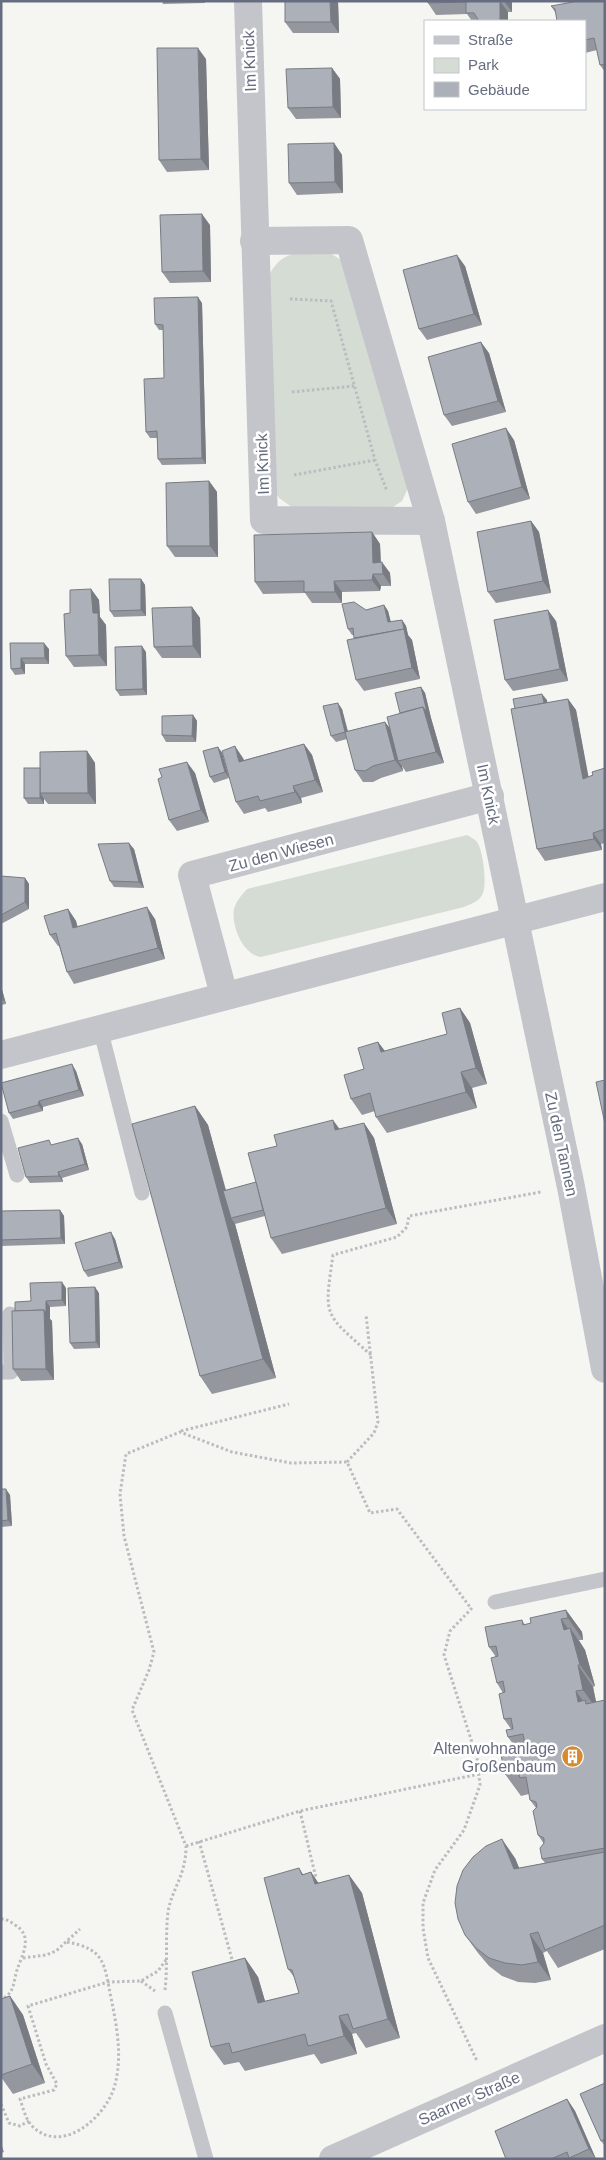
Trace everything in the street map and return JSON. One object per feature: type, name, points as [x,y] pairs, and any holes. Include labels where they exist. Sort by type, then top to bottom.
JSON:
[{"type":"street","name":"Im Knick","points":[[248,1],[264,520],[421,521]]},
{"type":"street","name":"Im Knick","points":[[254,241],[349,240],[490,796],[515,920]]},
{"type":"street","name":"Zu den Wiesen","points":[[224,995],[192,875],[490,796]]},
{"type":"street","points":[[1,1054],[605,896]]},
{"type":"street","name":"Zu den Tannen","points":[[515,920],[571,1187],[605,1369]]},
{"type":"street","name":"Saarner Straße","points":[[332,2159],[605,2038]]},
{"type":"lane","points":[[100,1028],[142,1194]]},
{"type":"lane","points":[[1,1121],[17,1175]]},
{"type":"lane","points":[[1,1372],[11,1372],[10,1314]]},
{"type":"lane","points":[[494,1602],[605,1579]]},
{"type":"lane","points":[[166,2013],[206,2159]]},
{"type":"path","points":[[290,299],[331,301],[375,460],[387,490],[421,521]]},
{"type":"path","points":[[292,392],[354,386]]},
{"type":"path","points":[[294,475],[375,460]]},
{"type":"path","points":[[370,1355],[336,1324],[329,1314],[327,1301],[334,1254],[397,1237],[407,1227],[410,1216],[571,1187]]},
{"type":"path","points":[[180,1432],[232,1452],[292,1463],[347,1462],[374,1433],[378,1422],[366,1315]]},
{"type":"path","points":[[166,2013],[164,2003],[168,1911],[182,1878],[186,1862],[186,1846],[132,1710],[149,1670],[154,1652],[124,1536],[120,1494],[126,1454],[180,1432],[289,1404]]},
{"type":"path","points":[[347,1462],[370,1513],[397,1508],[471,1608]]},
{"type":"path","points":[[489,2090],[474,2052],[428,1958],[422,1928],[423,1903],[435,1870],[464,1830],[480,1785],[477,1758],[444,1655],[450,1631],[471,1608],[494,1602]]},
{"type":"path","points":[[186,1846],[300,1811],[517,1767]]},
{"type":"path","points":[[300,1811],[316,1878]]},
{"type":"path","points":[[199,1841],[233,1963]]},
{"type":"path","points":[[1,1919],[18,1927],[25,1936],[23,1958],[17,1970],[15,1983],[11,1992],[1,1998]]},
{"type":"path","points":[[23,1958],[46,1955],[67,1942],[80,1929]]},
{"type":"path","points":[[67,1942],[85,1945],[102,1958],[108,1982],[119,2037],[117,2073],[114,2088],[105,2107],[92,2122],[76,2132],[62,2136],[38,2131],[28,2120],[20,2099],[54,2090],[57,2084],[46,2064],[28,2006],[108,1982],[141,1981],[158,1971],[167,1959]]},
{"type":"path","points":[[1,2104],[9,2123],[20,2126],[28,2120]]},
{"type":"green space","points":[[302,251],[330,253],[341,260],[408,488],[402,501],[387,511],[296,510],[279,498],[274,489],[266,281],[276,264],[289,255]]},
{"type":"green space","points":[[467,835],[476,841],[479,846],[483,859],[484,875],[482,896],[470,905],[261,957],[249,951],[236,931],[234,909],[237,901],[247,889]]},
{"type":"building","points":[[285,1],[330,1],[331,22],[285,22]]},
{"type":"building","points":[[428,1],[500,1],[500,20],[478,20],[474,13],[466,13],[466,2],[428,3]]},
{"type":"building","points":[[605,1],[605,64],[600,65],[594,38],[586,40],[586,20],[557,20],[555,9],[551,6],[573,2]]},
{"type":"building","points":[[157,48],[198,48],[201,159],[159,160]]},
{"type":"building","points":[[332,68],[333,107],[288,108],[286,69]]},
{"type":"building","points":[[334,143],[335,182],[289,183],[288,144]]},
{"type":"building","points":[[202,214],[203,271],[162,272],[160,215]]},
{"type":"building","points":[[457,255],[474,314],[419,329],[403,270]]},
{"type":"building","points":[[198,297],[202,458],[158,459],[157,431],[146,432],[144,379],[164,378],[163,325],[155,324],[154,298]]},
{"type":"building","points":[[481,342],[498,401],[444,415],[428,357]]},
{"type":"building","points":[[506,428],[522,487],[468,502],[452,444]]},
{"type":"building","points":[[209,481],[210,546],[167,546],[166,483]]},
{"type":"building","points":[[531,521],[543,581],[488,592],[477,532]]},
{"type":"building","points":[[372,532],[373,563],[382,562],[383,574],[373,574],[372,580],[334,581],[335,592],[304,592],[304,581],[255,582],[254,535]]},
{"type":"building","points":[[109,579],[141,579],[141,610],[110,611]]},
{"type":"building","points":[[91,589],[93,613],[98,613],[99,655],[66,656],[64,614],[70,613],[70,590]]},
{"type":"building","points":[[354,602],[366,610],[384,605],[388,622],[402,620],[404,629],[354,638],[353,628],[348,629],[342,604]]},
{"type":"building","points":[[192,607],[193,646],[154,647],[152,608]]},
{"type":"building","points":[[548,610],[560,669],[505,680],[494,620]]},
{"type":"building","points":[[404,629],[412,668],[356,680],[347,640]]},
{"type":"building","points":[[10,643],[44,643],[45,658],[21,658],[21,668],[11,669]]},
{"type":"building","points":[[142,646],[143,689],[116,690],[115,647]]},
{"type":"building","points":[[421,687],[427,712],[423,707],[400,713],[395,693]]},
{"type":"building","points":[[542,694],[544,703],[515,709],[513,699]]},
{"type":"building","points":[[568,699],[583,779],[593,775],[592,772],[605,768],[605,829],[593,833],[594,839],[537,849],[511,709]]},
{"type":"building","points":[[338,703],[345,732],[331,736],[323,706]]},
{"type":"building","points":[[423,707],[436,752],[398,761],[387,717]]},
{"type":"building","points":[[193,715],[192,736],[162,735],[162,716]]},
{"type":"building","points":[[385,722],[395,760],[373,766],[365,771],[355,770],[345,732]]},
{"type":"building","points":[[304,744],[315,780],[293,786],[295,792],[260,801],[258,796],[236,802],[222,751],[235,746],[239,762]]},
{"type":"building","points":[[218,747],[225,772],[210,777],[203,751]]},
{"type":"building","points":[[87,751],[88,793],[40,793],[40,752]]},
{"type":"building","points":[[187,762],[201,810],[169,820],[158,779],[162,777],[159,769]]},
{"type":"building","points":[[24,768],[40,768],[40,798],[24,798]]},
{"type":"building","points":[[129,843],[139,882],[110,881],[98,844]]},
{"type":"building","points":[[1,876],[25,878],[25,902],[1,915]]},
{"type":"building","points":[[147,907],[158,948],[67,972],[56,933],[50,935],[44,916],[68,909],[73,928]]},
{"type":"building","points":[[460,1008],[476,1068],[461,1072],[466,1092],[376,1117],[370,1093],[351,1099],[344,1075],[364,1069],[358,1048],[378,1042],[381,1052],[447,1034],[442,1013]]},
{"type":"building","points":[[72,1064],[79,1090],[39,1101],[38,1105],[9,1113],[1,1083]]},
{"type":"building","points":[[605,1080],[605,1124],[596,1082]]},
{"type":"building","points":[[195,1106],[263,1359],[200,1376],[132,1124]]},
{"type":"building","points":[[333,1120],[335,1130],[364,1123],[386,1208],[271,1238],[248,1153],[277,1146],[274,1135]]},
{"type":"building","points":[[78,1138],[85,1164],[58,1172],[59,1176],[26,1177],[18,1148],[49,1140],[51,1145]]},
{"type":"building","points":[[256,1182],[263,1210],[231,1218],[223,1191]]},
{"type":"building","points":[[60,1210],[61,1238],[1,1240],[1,1211]]},
{"type":"building","points":[[111,1232],[119,1262],[84,1271],[75,1243]]},
{"type":"building","points":[[62,1282],[62,1300],[46,1301],[46,1313],[44,1310],[15,1311],[15,1302],[31,1301],[30,1283]]},
{"type":"building","points":[[95,1287],[96,1342],[70,1343],[68,1288]]},
{"type":"building","points":[[44,1310],[46,1369],[13,1369],[12,1311]]},
{"type":"building","points":[[1,1489],[6,1489],[8,1520],[1,1521]]},
{"type":"building","name":"Altenwohnanlage Großenbaum","points":[[566,1610],[568,1618],[561,1619],[564,1630],[570,1628],[580,1665],[578,1665],[583,1690],[576,1691],[578,1702],[585,1700],[586,1704],[605,1700],[605,1848],[542,1859],[540,1848],[544,1843],[544,1838],[538,1835],[533,1811],[537,1807],[536,1802],[530,1800],[526,1777],[520,1778],[518,1771],[505,1774],[501,1755],[526,1749],[523,1734],[508,1737],[506,1730],[513,1729],[511,1718],[504,1719],[499,1694],[505,1692],[503,1681],[497,1683],[491,1658],[498,1656],[496,1646],[489,1647],[485,1627],[522,1620],[523,1625],[531,1623],[530,1618]]},
{"type":"building","points":[[502,1839],[514,1869],[605,1852],[605,1925],[545,1950],[538,1932],[530,1934],[538,1962],[522,1965],[505,1963],[489,1958],[476,1948],[465,1935],[458,1919],[455,1903],[457,1886],[463,1870],[473,1857],[486,1846]]},
{"type":"building","points":[[299,1868],[302,1875],[311,1872],[315,1884],[349,1875],[388,2019],[353,2029],[348,2014],[339,2016],[344,2036],[308,2046],[305,2034],[232,2053],[229,2043],[211,2047],[192,1972],[245,1958],[258,2003],[299,1993],[292,1970],[288,1969],[264,1878]]},
{"type":"building","points":[[10,1996],[32,2064],[1,2075],[1,1999]]},
{"type":"building","points":[[605,2083],[605,2139],[601,2141],[580,2094]]},
{"type":"building","points":[[567,2099],[589,2149],[569,2158],[567,2152],[551,2159],[506,2159],[495,2131]]},
{"type":"place","name":"Altenwohnanlage Großenbaum","points":[[572,1757]]}]
